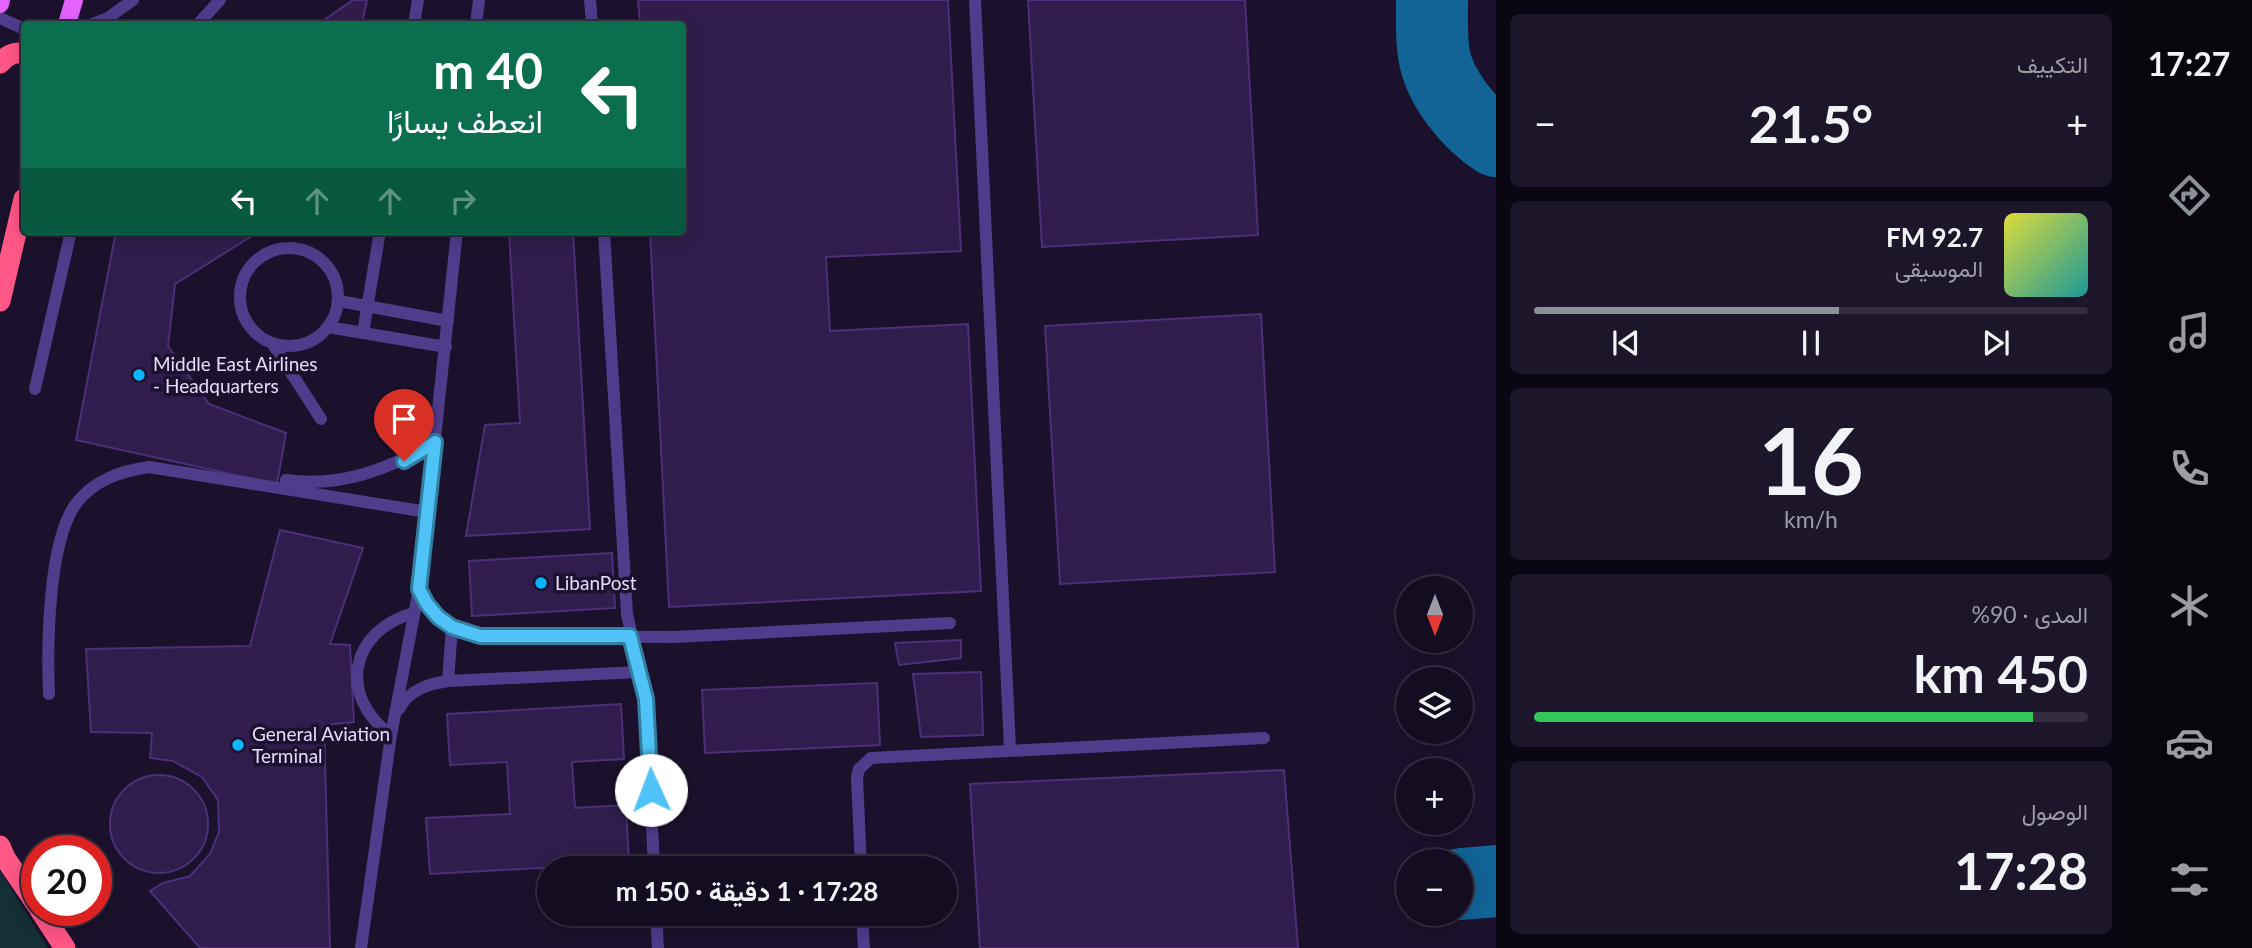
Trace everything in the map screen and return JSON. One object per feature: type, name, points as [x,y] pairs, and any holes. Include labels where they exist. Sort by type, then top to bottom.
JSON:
[{"type":"highway","points":[[0,63],[6,56],[21,53]]},
{"type":"highway","points":[[0,301],[21,212]]},
{"type":"highway","points":[[0,846],[21,882]]},
{"type":"highway","points":[[51,926],[65,948]]},
{"type":"main road","points":[[69,21],[74,0]]},
{"type":"lane","points":[[100,21],[133,0]]},
{"type":"lane","points":[[201,21],[220,0]]},
{"type":"lane","points":[[414,21],[418,0]]},
{"type":"lane","points":[[477,21],[479,0]]},
{"type":"lane","points":[[590,0],[592,21]]},
{"type":"lane","points":[[975,0],[1010,749]]},
{"type":"lane","points":[[0,18],[21,28]]},
{"type":"lane","points":[[35,389],[70,235]]},
{"type":"lane","points":[[363,333],[379,235]]},
{"type":"lane","points":[[361,948],[391,735],[419,589],[457,235]]},
{"type":"lane","points":[[604,235],[627,614],[647,712],[653,856]]},
{"type":"lane","points":[[287,248],[304,249],[319,257],[331,269],[337,285],[339,301],[328,327],[317,338],[303,344],[287,346],[272,343],[257,335],[241,306],[240,289],[246,273],[256,260],[270,251],[287,248]]},
{"type":"lane","points":[[339,301],[448,321]]},
{"type":"lane","points":[[328,327],[446,347]]},
{"type":"lane","points":[[272,343],[321,419]]},
{"type":"lane","points":[[171,470],[228,472],[298,482],[334,481],[370,474],[435,442]]},
{"type":"lane","points":[[49,694],[52,591],[65,524],[90,489],[108,477],[149,467],[427,512]]},
{"type":"lane","points":[[419,589],[432,611],[452,627],[480,636],[698,636],[950,623]]},
{"type":"lane","points":[[391,735],[377,725],[365,710],[359,693],[359,666],[368,641],[381,628],[396,618],[414,613]]},
{"type":"lane","points":[[448,681],[452,627]]},
{"type":"lane","points":[[396,715],[401,704],[411,694],[422,687],[448,681],[640,673]]},
{"type":"lane","points":[[860,856],[857,777],[864,762],[880,756],[1264,737]]},
{"type":"lane","points":[[657,926],[658,948]]},
{"type":"lane","points":[[863,926],[864,948]]},
{"type":"green space","points":[[0,871],[21,905],[21,926],[34,926],[48,948],[0,948]]},
{"type":"building","points":[[353,0],[367,0],[363,21],[322,21]]},
{"type":"building","points":[[638,0],[948,0],[961,251],[826,257],[830,331],[968,324],[981,591],[669,607],[650,235],[686,235],[686,21],[640,21]]},
{"type":"building","points":[[1028,0],[1245,0],[1258,235],[1042,247]]},
{"type":"building","name":"Middle East Airlines - Headquarters","points":[[115,235],[254,235],[175,284],[168,346],[209,404],[286,433],[277,484],[76,440]]},
{"type":"building","points":[[509,235],[573,235],[590,529],[466,536],[485,425],[520,423]]},
{"type":"building","points":[[1261,314],[1275,572],[1060,584],[1045,326]]},
{"type":"building","name":"General Aviation Terminal","points":[[280,530],[363,548],[330,644],[350,645],[354,722],[324,725],[330,948],[200,948],[150,891],[163,883],[190,876],[210,854],[219,832],[218,800],[202,777],[173,761],[150,758],[152,733],[91,732],[86,649],[250,646]]},
{"type":"building","points":[[612,553],[615,608],[472,616],[469,561]]},
{"type":"building","points":[[961,640],[961,658],[899,665],[895,643]]},
{"type":"building","points":[[981,672],[983,735],[921,737],[913,674]]},
{"type":"building","points":[[877,683],[880,745],[705,753],[702,690]]},
{"type":"building","points":[[621,704],[624,759],[572,762],[575,808],[626,805],[629,856],[537,856],[537,868],[430,874],[426,818],[510,814],[507,762],[450,765],[447,714]]},
{"type":"building","points":[[1284,770],[1298,948],[980,948],[970,784]]},
{"type":"building","points":[[149,776],[169,776],[186,783],[200,797],[207,814],[207,834],[200,851],[186,865],[169,872],[149,872],[132,865],[118,851],[111,834],[111,814],[118,797],[132,783]]},
{"type":"taxiway","points":[[1432,0],[1433,48],[1442,80],[1466,115],[1496,141]]},
{"type":"taxiway","points":[[1473,883],[1496,881]]},
{"type":"place","name":"Middle East Airlines - Headquarters","points":[[139,375]]},
{"type":"place","name":"LibanPost","points":[[541,583]]},
{"type":"place","name":"General Aviation Terminal","points":[[238,745]]},
{"type":"route","points":[[404,461],[435,442],[419,589],[438,617],[452,627],[480,636],[630,636],[646,699],[651,790]]}]
